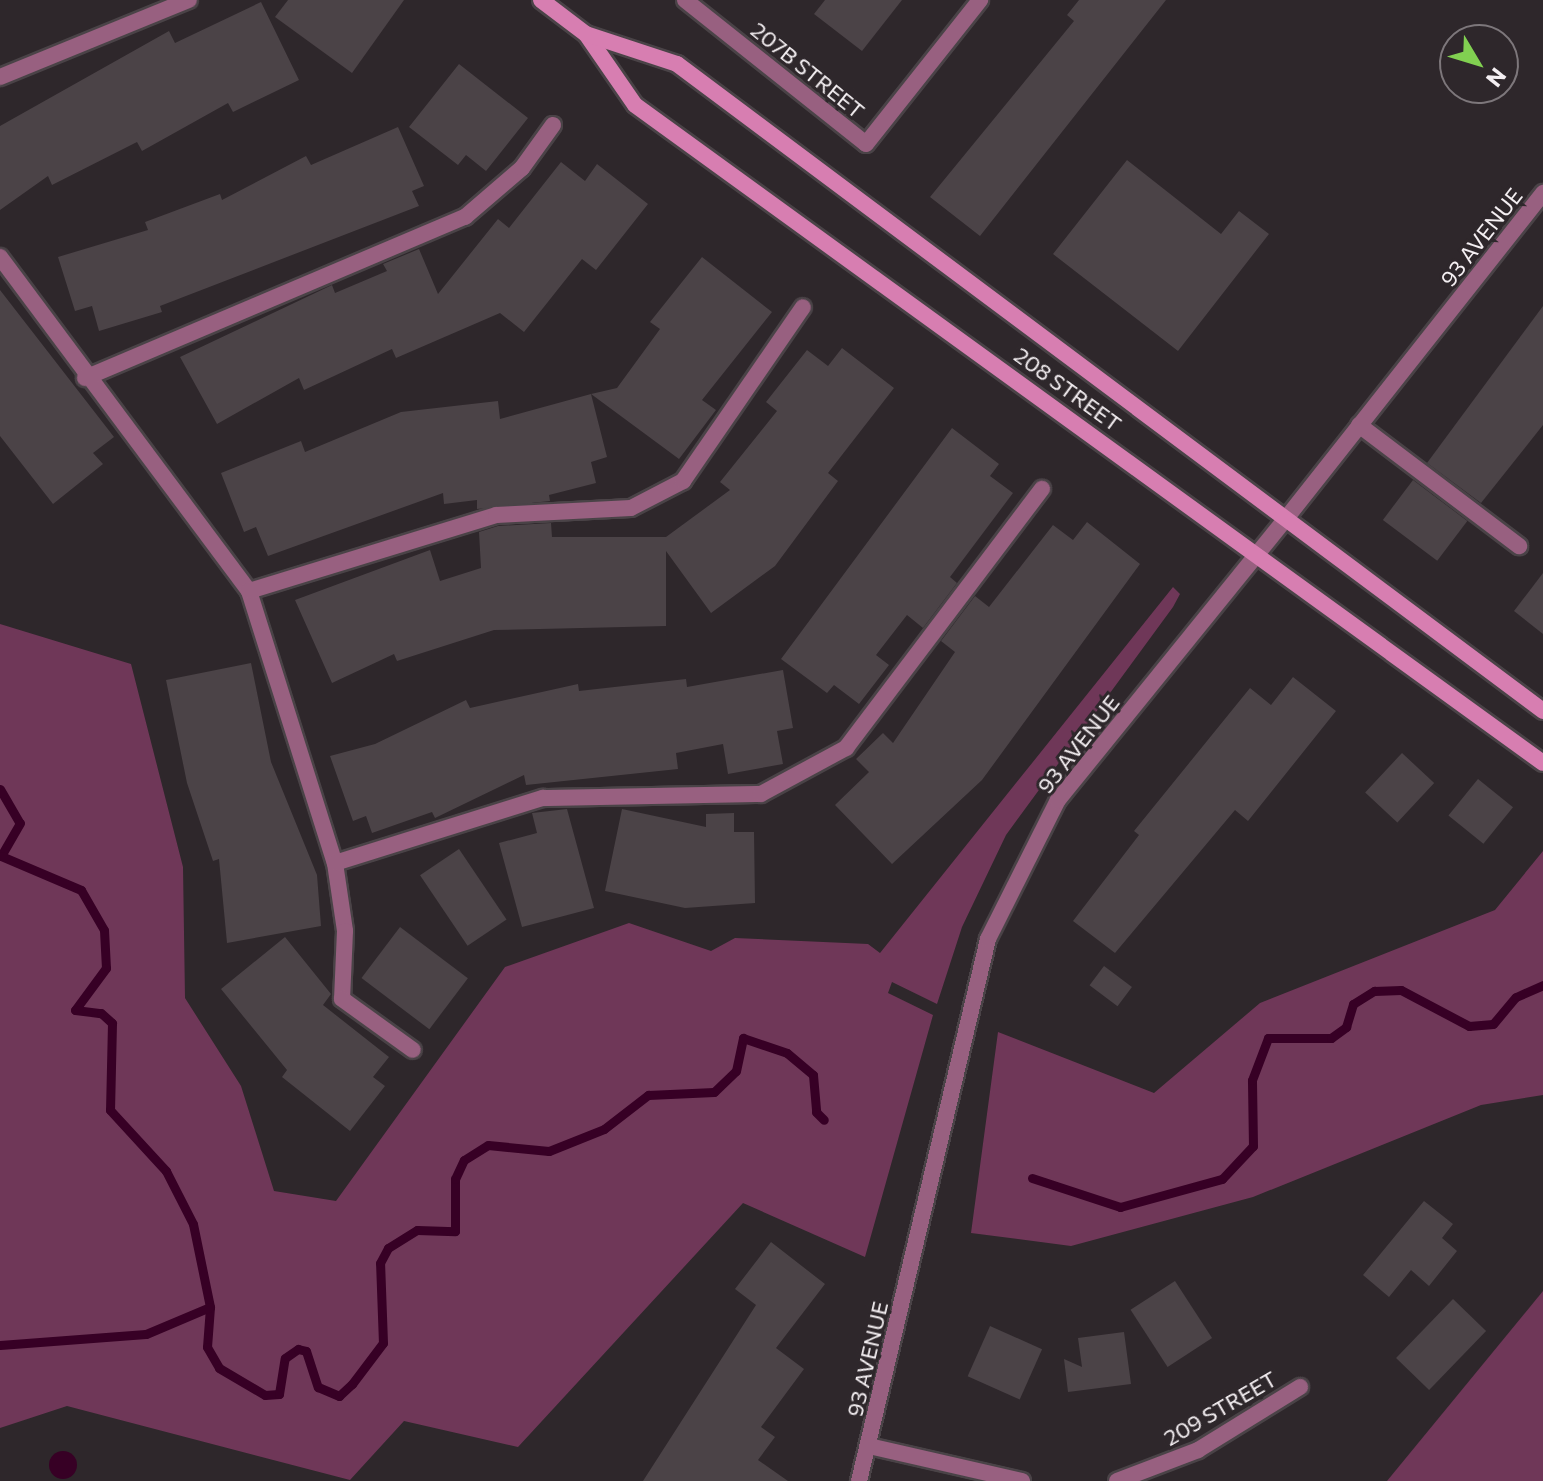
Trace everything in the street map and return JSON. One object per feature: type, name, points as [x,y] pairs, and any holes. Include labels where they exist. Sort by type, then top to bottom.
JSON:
[{"type":"main road","name":"208 STREET","points":[[541,0],[586,34],[635,105],[1256,558],[1543,763]]},
{"type":"main road","name":"208 STREET","points":[[586,34],[677,64],[1288,516],[1543,711]]},
{"type":"street","points":[[0,77],[189,0]]},
{"type":"street","name":"207B STREET","points":[[685,0],[866,144],[980,0]]},
{"type":"street","points":[[85,378],[465,217],[522,168],[553,125]]},
{"type":"street","name":"93 AVENUE","points":[[859,1481],[988,939],[1058,800],[1256,558],[1543,193]]},
{"type":"street","points":[[0,257],[85,378],[249,591],[335,863],[345,931],[342,999],[413,1050]]},
{"type":"street","points":[[249,591],[496,515],[631,508],[657,495],[683,481],[803,307]]},
{"type":"street","points":[[1359,425],[1519,546]]},
{"type":"street","points":[[335,863],[543,798],[761,794],[846,748],[1042,489]]},
{"type":"street","name":"209 STREET","points":[[1117,1481],[1198,1450],[1300,1387]]},
{"type":"street","points":[[869,1446],[1022,1481]]},
{"type":"shaded area","points":[[1173,587],[1180,594],[1173,607],[1006,835],[962,927],[937,1004],[892,982],[888,993],[933,1015],[865,1257],[743,1203],[518,1447],[404,1421],[350,1480],[67,1406],[0,1428],[0,624],[131,664],[183,867],[185,998],[241,1086],[274,1191],[336,1201],[505,967],[629,923],[711,951],[735,938],[868,944],[880,953]]},
{"type":"shaded area","points":[[1543,851],[1543,1095],[1481,1105],[1253,1197],[1071,1246],[971,1233],[998,1032],[1154,1093],[1260,1003],[1495,910]]},
{"type":"shaded area","points":[[1543,1291],[1543,1481],[1387,1481]]},
{"type":"shaded area","points":[[63,1451],[73,1455],[77,1465],[73,1475],[63,1479],[53,1475],[49,1465],[53,1455]]},
{"type":"building","points":[[288,0],[404,0],[352,73],[275,17]]},
{"type":"building","points":[[825,0],[902,0],[862,51],[814,14]]},
{"type":"building","points":[[1079,0],[1166,0],[980,236],[930,197],[1074,21],[1067,15]]},
{"type":"building","points":[[261,2],[299,80],[233,112],[228,103],[142,151],[137,142],[52,185],[48,176],[0,210],[0,126],[169,31],[175,43]]},
{"type":"building","points":[[459,64],[528,118],[486,171],[466,155],[458,165],[409,127]]},
{"type":"building","points":[[398,127],[424,186],[412,191],[419,206],[160,306],[162,312],[99,331],[92,306],[75,311],[58,257],[148,230],[145,222],[220,194],[222,200],[306,156],[311,165]]},
{"type":"building","points":[[1127,160],[1221,234],[1239,211],[1269,234],[1178,351],[1053,254]]},
{"type":"building","points":[[561,162],[585,181],[597,164],[648,204],[596,270],[582,259],[524,332],[500,313],[396,358],[392,349],[304,390],[299,378],[217,424],[180,357],[332,285],[335,293],[387,271],[383,264],[419,249],[438,294],[498,219],[509,228]]},
{"type":"building","points":[[702,257],[772,312],[702,400],[716,410],[679,459],[591,394],[617,388],[660,329],[650,322]]},
{"type":"building","points":[[0,290],[114,437],[93,453],[103,464],[53,504],[0,436]]},
{"type":"building","points":[[1543,306],[1543,425],[1481,503],[1427,463]]},
{"type":"building","points":[[842,348],[894,388],[828,473],[838,481],[775,566],[711,613],[666,551],[666,626],[494,630],[397,661],[394,654],[332,683],[295,600],[430,550],[440,581],[481,568],[479,532],[498,526],[551,523],[552,537],[666,537],[730,490],[720,482],[777,411],[766,402],[807,350],[828,366]]},
{"type":"building","points":[[591,394],[607,457],[591,462],[596,483],[549,495],[550,501],[477,509],[477,500],[444,504],[443,493],[268,556],[256,527],[244,532],[221,473],[301,441],[305,452],[401,412],[498,401],[500,419]]},
{"type":"building","points":[[952,428],[999,464],[990,476],[1013,493],[950,577],[957,583],[923,628],[907,615],[876,655],[889,665],[859,704],[834,685],[827,693],[781,659]]},
{"type":"building","points":[[1413,480],[1467,521],[1437,561],[1383,520]]},
{"type":"building","points":[[1087,522],[1140,564],[982,780],[892,864],[835,805],[869,772],[856,759],[883,733],[893,743],[955,652],[941,641],[975,596],[989,607],[1053,525],[1073,540]]},
{"type":"building","points":[[1543,573],[1543,634],[1514,611]]},
{"type":"building","points":[[251,663],[271,762],[317,875],[321,926],[227,943],[219,859],[213,861],[187,783],[166,680]]},
{"type":"building","points":[[783,670],[793,728],[777,731],[783,764],[728,774],[723,744],[676,753],[678,769],[526,785],[524,775],[435,818],[432,812],[372,833],[366,816],[353,821],[330,756],[375,744],[466,700],[470,708],[578,684],[579,691],[686,679],[687,687]]},
{"type":"building","points":[[1293,677],[1336,711],[1248,821],[1235,810],[1115,953],[1073,921],[1139,835],[1134,831],[1250,688],[1271,705]]},
{"type":"building","points":[[1402,753],[1434,783],[1397,823],[1365,792]]},
{"type":"building","points":[[1478,779],[1513,807],[1483,844],[1448,816]]},
{"type":"building","points":[[567,809],[594,908],[522,927],[499,843],[537,833],[532,813]]},
{"type":"building","points":[[622,809],[706,827],[706,814],[734,813],[734,832],[754,832],[755,903],[685,908],[605,891]]},
{"type":"building","points":[[459,849],[507,919],[468,946],[420,875]]},
{"type":"building","points":[[400,927],[468,978],[429,1029],[361,978]]},
{"type":"building","points":[[285,937],[331,994],[323,1005],[389,1057],[373,1077],[385,1086],[350,1131],[282,1077],[287,1070],[221,989]]},
{"type":"building","points":[[1104,966],[1132,987],[1118,1006],[1090,985]]},
{"type":"building","points":[[1424,1201],[1453,1224],[1442,1238],[1457,1251],[1429,1286],[1411,1270],[1389,1297],[1363,1275]]},
{"type":"building","points":[[771,1242],[825,1284],[776,1348],[804,1369],[761,1427],[775,1437],[758,1460],[788,1481],[643,1481],[756,1305],[735,1289]]},
{"type":"building","points":[[1175,1281],[1212,1338],[1168,1367],[1131,1310]]},
{"type":"building","points":[[1453,1299],[1486,1331],[1429,1390],[1396,1358]]},
{"type":"building","points":[[990,1326],[1042,1349],[1020,1399],[968,1376]]},
{"type":"building","points":[[1124,1332],[1131,1384],[1068,1392],[1064,1359],[1082,1367],[1078,1338]]},
{"type":"waterway","points":[[0,789],[20,823],[1,856],[81,890],[104,930],[106,968],[75,1010],[101,1013],[112,1023],[110,1110],[166,1171],[193,1224],[210,1307],[207,1347],[219,1368],[265,1395],[279,1394],[285,1358],[298,1349],[306,1351],[318,1387],[339,1396],[352,1384],[383,1343],[380,1263],[388,1248],[417,1230],[455,1231],[455,1179],[464,1160],[488,1145],[549,1151],[604,1129],[648,1095],[714,1092],[736,1071],[743,1038],[787,1053],[813,1075],[816,1112],[824,1120]]},
{"type":"waterway","points":[[1032,1178],[1120,1207],[1222,1179],[1253,1146],[1252,1080],[1268,1038],[1331,1038],[1346,1027],[1353,1004],[1374,991],[1401,990],[1469,1026],[1493,1024],[1516,997],[1543,985]]},
{"type":"waterway","points":[[0,1345],[146,1334],[210,1307]]}]
